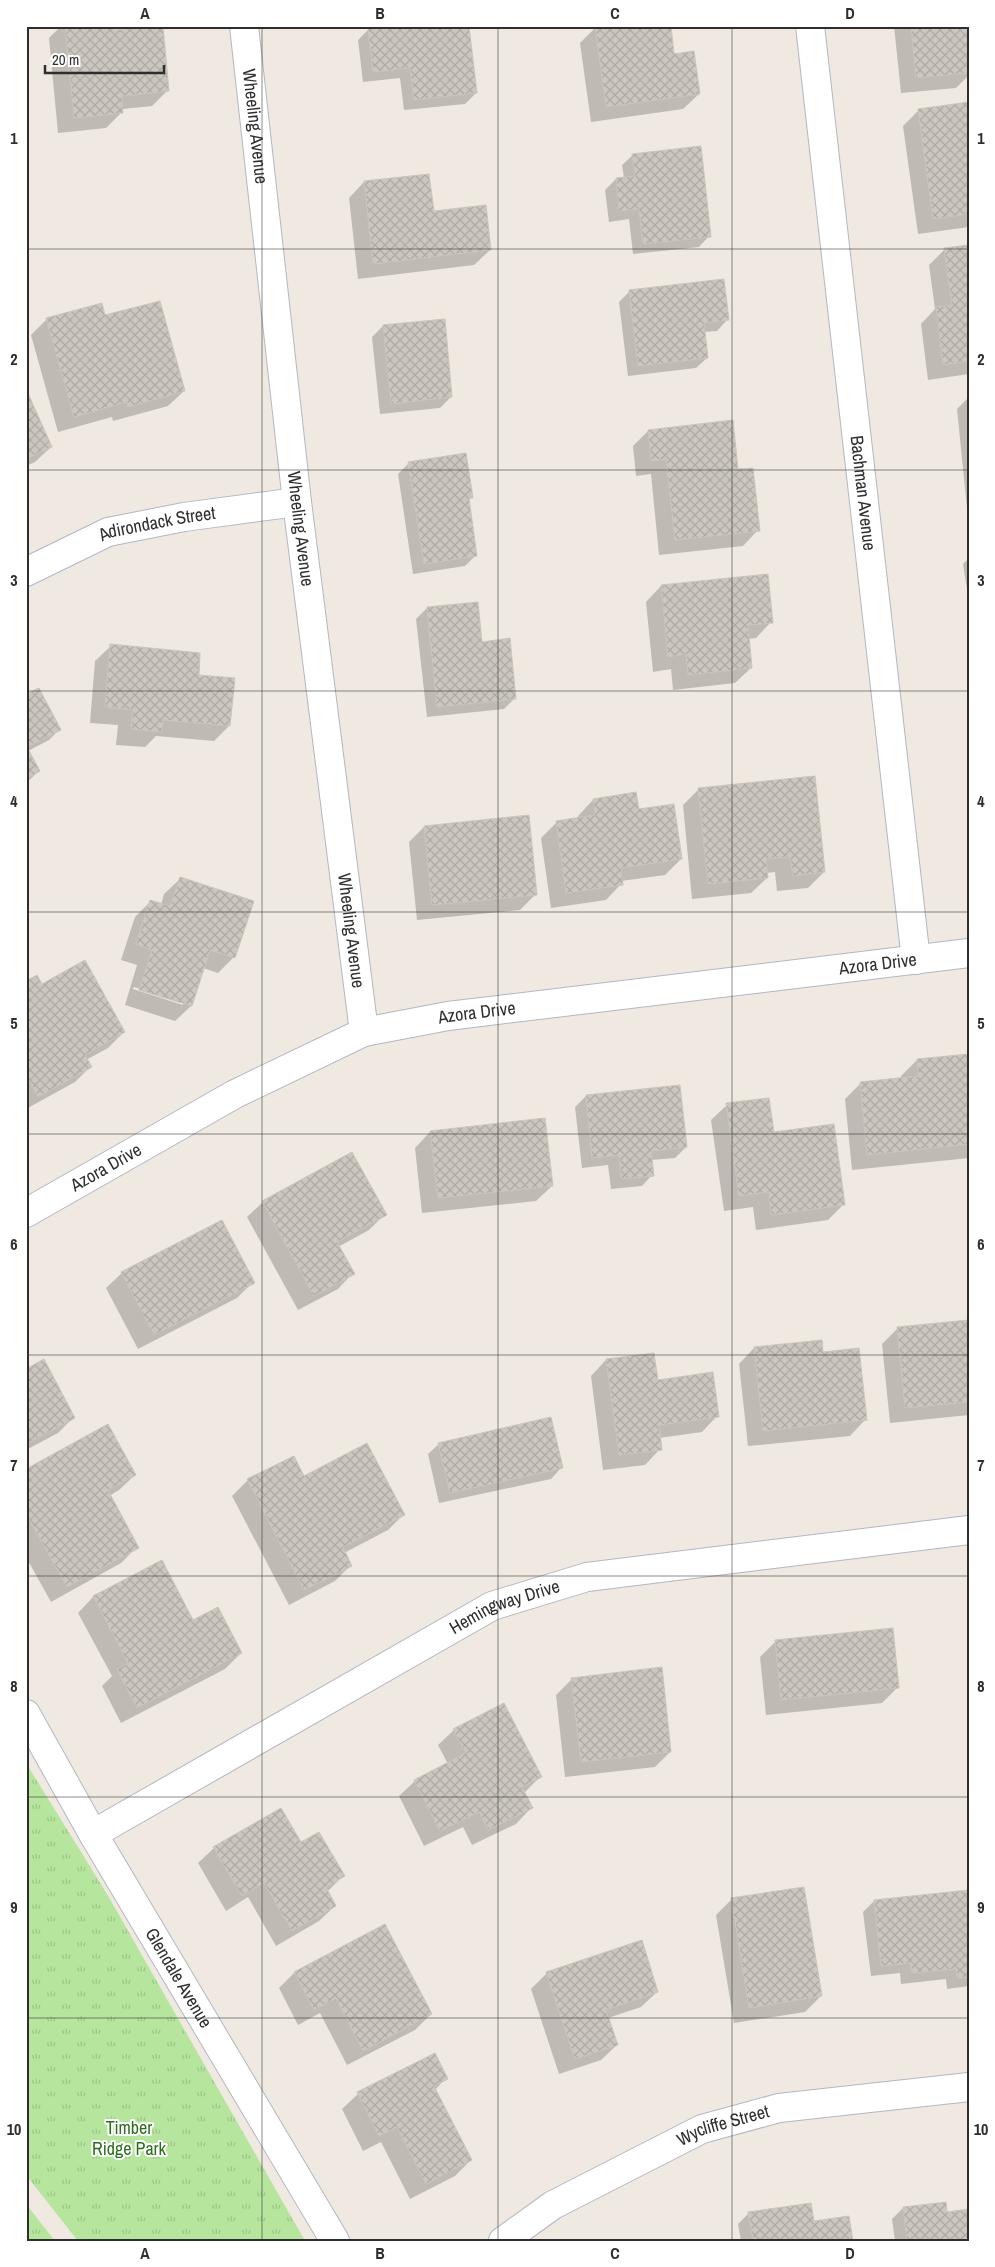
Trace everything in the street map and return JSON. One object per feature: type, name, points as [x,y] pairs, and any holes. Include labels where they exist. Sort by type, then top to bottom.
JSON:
[{"type":"street","name":"Wheeling Avenue","points":[[244,26],[297,502],[364,1032]]},
{"type":"street","name":"Bachman Avenue","points":[[810,26],[916,960]]},
{"type":"street","name":"Adirondack Street","points":[[26,572],[108,532],[184,517],[297,502]]},
{"type":"street","name":"Azora Drive","points":[[26,1213],[235,1094],[364,1032],[448,1016],[969,953]]},
{"type":"street","name":"Hemingway Drive","points":[[93,1834],[492,1606],[586,1577],[969,1530]]},
{"type":"street","name":"Glendale Avenue","points":[[26,1714],[93,1834],[335,2241]]},
{"type":"street","name":"Wycliffe Street","points":[[503,2241],[553,2205],[702,2129],[779,2108],[969,2087]]},
{"type":"green space","name":"Timber Ridge Park","points":[[26,1763],[107,1894],[305,2241],[78,2241],[26,2175]]},
{"type":"green space","points":[[26,2204],[55,2241],[26,2241]]},
{"type":"building","points":[[65,26],[114,26],[115,30],[163,26],[169,91],[122,96],[123,113],[74,118]]},
{"type":"building","points":[[382,26],[469,26],[477,93],[414,100],[410,68],[373,72],[368,28]]},
{"type":"building","points":[[595,26],[671,26],[674,54],[694,51],[700,94],[606,107]]},
{"type":"building","points":[[911,26],[969,26],[969,73],[916,78]]},
{"type":"building","points":[[969,102],[969,214],[933,219],[918,109]]},
{"type":"building","points":[[701,146],[711,237],[643,244],[639,209],[619,211],[616,178],[635,176],[632,154]]},
{"type":"building","points":[[429,174],[434,211],[486,205],[491,250],[373,264],[364,181]]},
{"type":"building","points":[[969,245],[969,361],[943,365],[936,307],[952,305],[944,248]]},
{"type":"building","points":[[724,279],[729,320],[704,323],[708,358],[638,366],[629,290]]},
{"type":"building","points":[[160,301],[185,391],[128,407],[127,402],[74,417],[46,318],[102,303],[105,315]]},
{"type":"building","points":[[445,319],[452,397],[391,404],[383,325]]},
{"type":"building","points":[[26,389],[52,447],[26,459]]},
{"type":"building","points":[[733,420],[738,469],[753,468],[760,531],[675,540],[666,459],[651,461],[648,430]]},
{"type":"building","points":[[466,453],[473,498],[469,498],[477,556],[424,564],[408,462]]},
{"type":"building","points":[[768,574],[773,623],[748,625],[752,668],[688,675],[686,654],[668,657],[661,585]]},
{"type":"building","points":[[478,602],[482,642],[510,638],[516,699],[437,707],[427,607]]},
{"type":"building","points":[[110,644],[200,653],[199,675],[235,678],[230,726],[163,720],[162,732],[131,729],[133,710],[105,707]]},
{"type":"building","points":[[39,688],[61,730],[27,747],[40,771],[26,779],[26,694]]},
{"type":"building","points":[[815,776],[825,872],[793,876],[790,857],[766,859],[768,878],[708,884],[698,788]]},
{"type":"building","points":[[636,792],[639,809],[674,804],[682,859],[621,868],[623,885],[566,893],[556,821],[595,815],[593,799]]},
{"type":"building","points":[[529,815],[537,895],[432,905],[424,826]]},
{"type":"building","points":[[180,877],[254,901],[235,958],[210,950],[192,1006],[139,990],[152,950],[136,944],[150,900],[170,906]]},
{"type":"building","points":[[85,960],[125,1032],[85,1055],[92,1067],[38,1097],[26,1075],[26,981],[37,975],[42,984]]},
{"type":"building","points":[[969,1054],[969,1144],[867,1155],[860,1082],[918,1076],[917,1059]]},
{"type":"building","points":[[680,1085],[687,1147],[651,1151],[654,1176],[621,1179],[619,1155],[592,1158],[586,1095]]},
{"type":"building","points":[[769,1098],[774,1132],[834,1124],[845,1205],[771,1215],[769,1192],[739,1196],[726,1103]]},
{"type":"building","points":[[545,1118],[553,1186],[438,1198],[430,1131]]},
{"type":"building","points":[[352,1152],[387,1215],[337,1242],[355,1274],[314,1296],[262,1201]]},
{"type":"building","points":[[222,1220],[255,1283],[154,1335],[121,1272]]},
{"type":"building","points":[[969,1320],[969,1402],[905,1408],[897,1327]]},
{"type":"building","points":[[822,1340],[823,1352],[859,1348],[867,1420],[763,1431],[754,1347]]},
{"type":"building","points":[[654,1353],[658,1380],[713,1372],[719,1417],[659,1425],[662,1450],[619,1455],[606,1359]]},
{"type":"building","points":[[44,1359],[75,1418],[26,1444],[26,1369]]},
{"type":"building","points":[[551,1417],[563,1468],[450,1493],[438,1443]]},
{"type":"building","points":[[108,1424],[136,1475],[108,1490],[139,1548],[67,1587],[26,1514],[26,1469]]},
{"type":"building","points":[[367,1443],[405,1515],[343,1547],[352,1566],[304,1590],[247,1479],[294,1456],[304,1476]]},
{"type":"building","points":[[162,1560],[193,1620],[218,1607],[242,1653],[137,1708],[117,1669],[128,1663],[93,1596]]},
{"type":"building","points":[[893,1628],[899,1688],[781,1700],[775,1640]]},
{"type":"building","points":[[662,1667],[671,1752],[581,1762],[571,1678]]},
{"type":"building","points":[[504,1703],[542,1777],[522,1787],[533,1808],[488,1830],[479,1812],[440,1831],[414,1780],[466,1753],[453,1729]]},
{"type":"building","points":[[281,1808],[301,1842],[319,1832],[345,1876],[326,1887],[336,1906],[292,1931],[264,1883],[242,1896],[213,1847]]},
{"type":"building","points":[[804,1887],[822,1996],[749,2008],[731,1898]]},
{"type":"building","points":[[969,1890],[969,1977],[957,1978],[956,1969],[912,1973],[910,1963],[881,1966],[874,1900]]},
{"type":"building","points":[[385,1924],[432,2014],[363,2051],[336,1998],[314,2010],[294,1972]]},
{"type":"building","points":[[642,1940],[658,1992],[606,2010],[618,2045],[575,2059],[546,1972]]},
{"type":"building","points":[[435,2053],[448,2079],[434,2086],[472,2160],[426,2184],[397,2127],[379,2136],[357,2092]]},
{"type":"building","points":[[946,2202],[947,2212],[969,2209],[969,2241],[907,2241],[903,2207]]},
{"type":"building","points":[[811,2203],[814,2221],[849,2216],[853,2241],[753,2241],[748,2212]]}]
